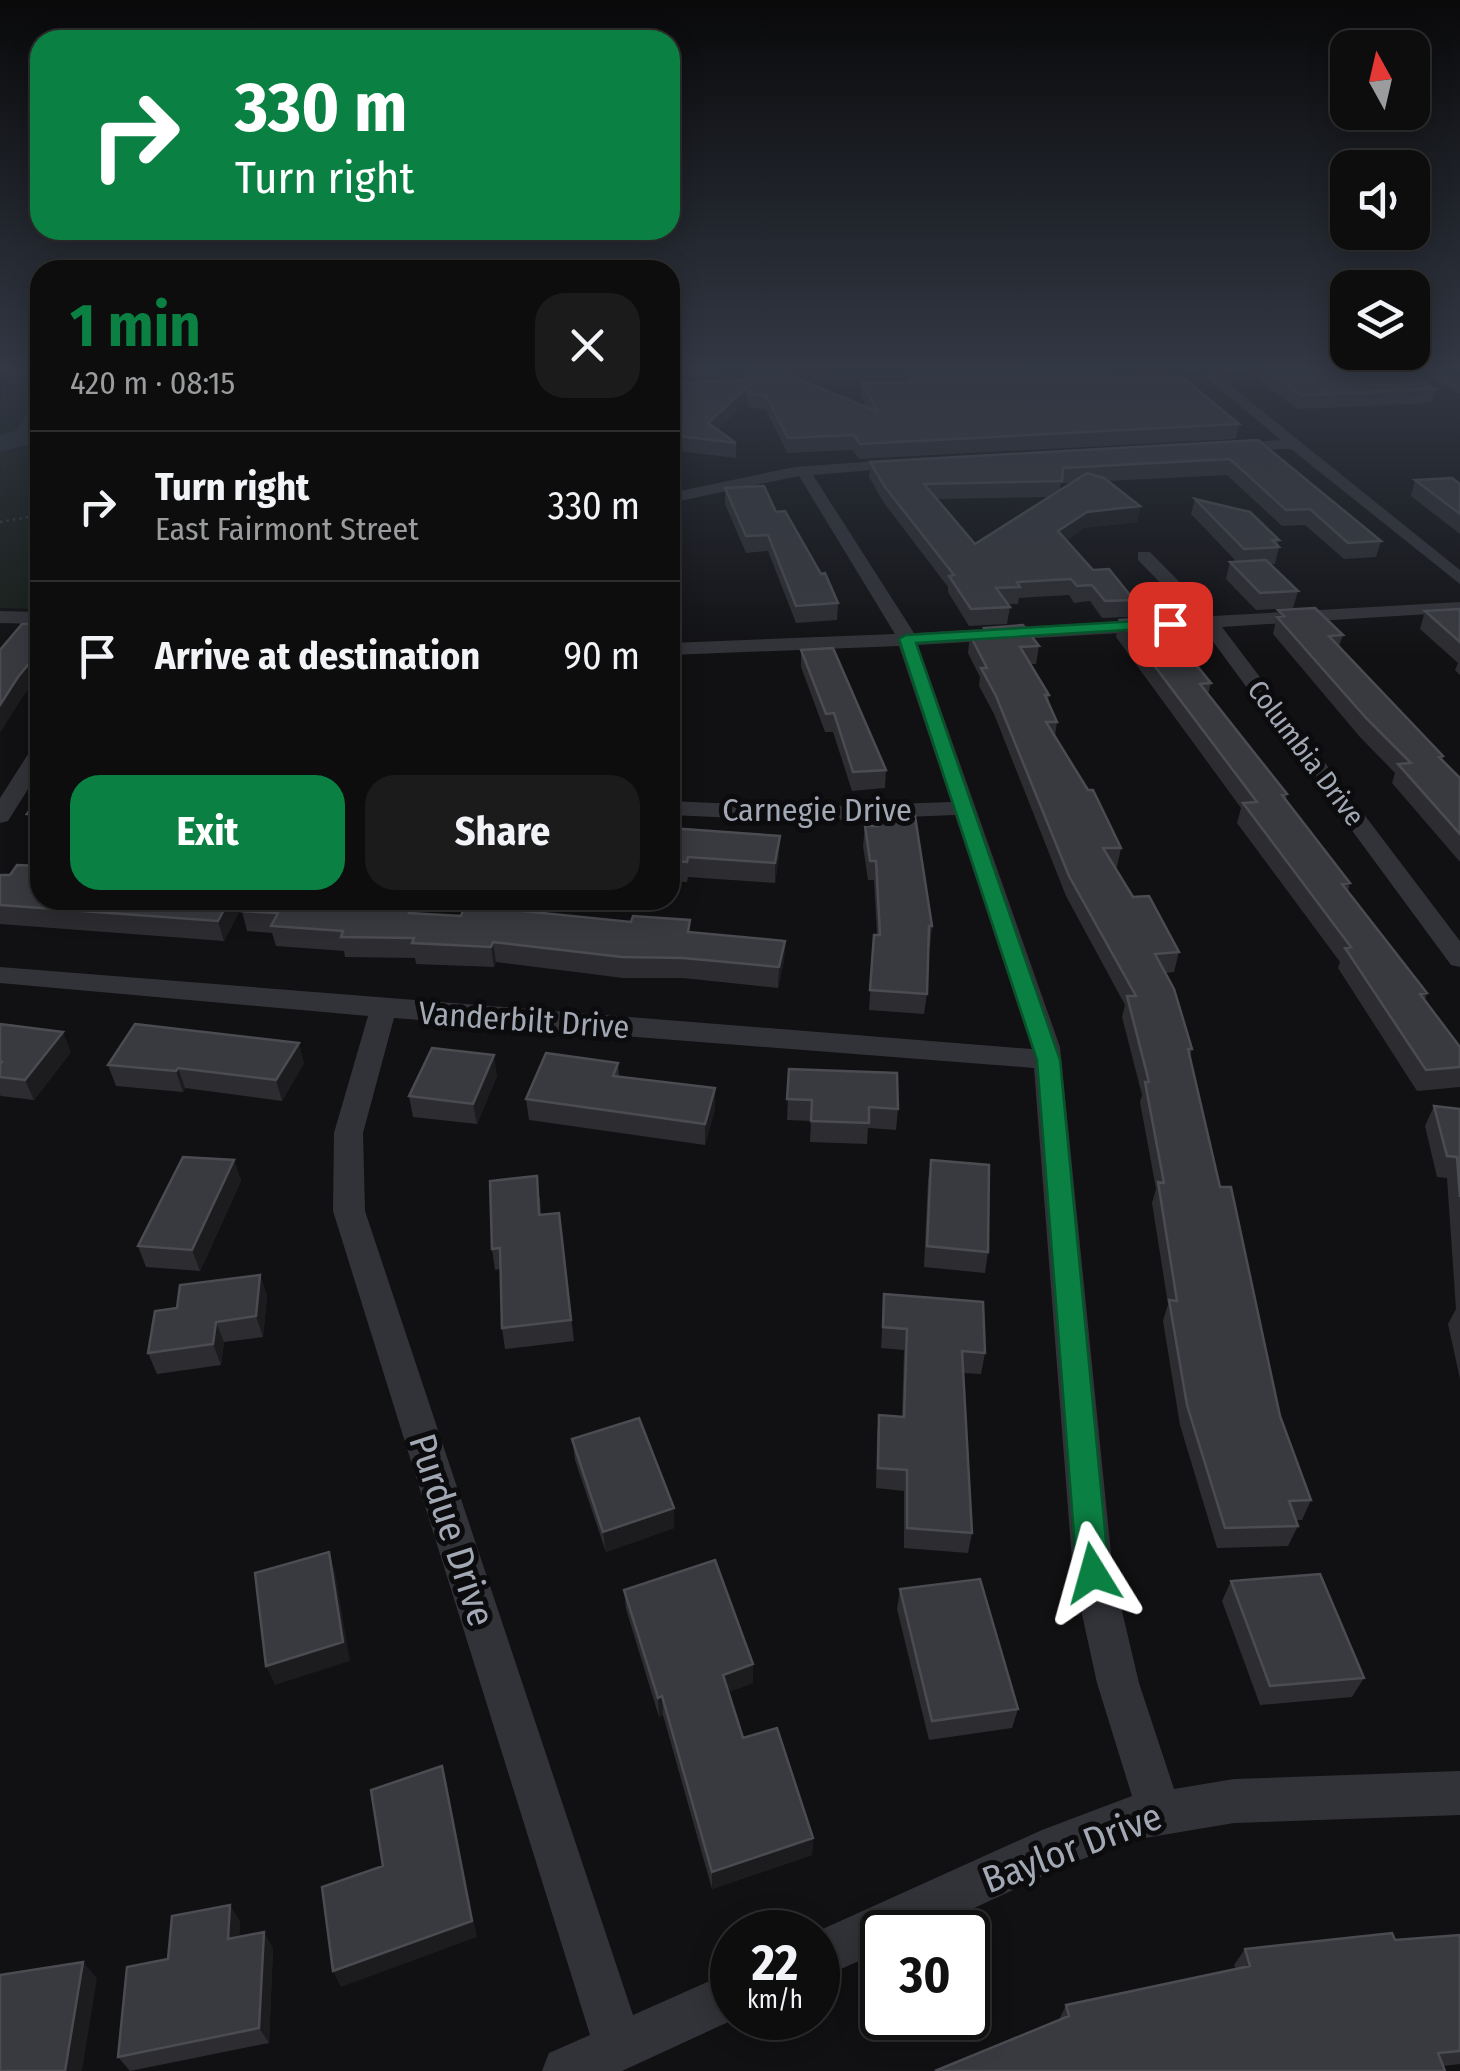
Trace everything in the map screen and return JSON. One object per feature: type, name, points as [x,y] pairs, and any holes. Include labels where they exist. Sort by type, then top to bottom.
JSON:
[{"type":"street","points":[[680,496],[803,471],[885,466]]},
{"type":"street","points":[[1321,466],[1460,579]]},
{"type":"street","points":[[803,471],[898,620],[906,639],[1048,1060],[1093,1573],[1118,1683],[1159,1812]]},
{"type":"street","name":"Columbia Drive","points":[[1144,556],[1208,622],[1460,959]]},
{"type":"street","points":[[680,649],[1460,607]]},
{"type":"street","points":[[0,617],[30,618]]},
{"type":"street","points":[[0,816],[30,771]]},
{"type":"street","name":"Carnegie Drive","points":[[680,808],[805,814],[964,808]]},
{"type":"street","name":"Vanderbilt Drive","points":[[0,975],[1048,1060]]},
{"type":"street","name":"Purdue Drive","points":[[384,1009],[345,1137],[344,1181],[349,1211],[619,2047]]},
{"type":"street","name":"Baylor Drive","points":[[840,1946],[1117,1822],[1234,1801],[1460,1792]]},
{"type":"street","points":[[567,2071],[710,2005]]},
{"type":"path","points":[[0,522],[30,517]]},
{"type":"shaded area","points":[[0,466],[30,466],[30,609],[0,608]]},
{"type":"building","points":[[872,466],[1107,466],[1063,468],[1062,481],[924,484],[975,544],[1087,473],[1104,478],[1140,506],[1087,512],[1058,531],[1093,570],[1109,569],[1134,600],[1105,601],[1092,585],[1077,586],[1071,579],[1017,582],[1020,587],[996,588],[1010,607],[971,609],[949,576],[954,575]]},
{"type":"building","points":[[1237,466],[1289,466],[1381,541],[1348,543],[1310,509],[1286,510]]},
{"type":"building","points":[[1452,478],[1460,484],[1460,514],[1415,480]]},
{"type":"building","points":[[764,486],[776,512],[785,511],[821,574],[825,573],[838,603],[796,606],[768,535],[746,536],[725,488]]},
{"type":"building","points":[[1195,499],[1250,512],[1279,540],[1272,540],[1279,547],[1244,549]]},
{"type":"building","points":[[1266,560],[1298,591],[1260,593],[1230,562]]},
{"type":"building","points":[[1315,608],[1343,635],[1329,636],[1460,778],[1460,834],[1398,764],[1411,763],[1277,617],[1284,616],[1278,610]]},
{"type":"building","points":[[1460,609],[1460,642],[1425,611]]},
{"type":"building","points":[[1149,618],[1153,623],[1164,622],[1187,650],[1211,683],[1200,684],[1287,794],[1282,795],[1350,883],[1342,884],[1427,993],[1420,994],[1460,1047],[1460,1067],[1426,1070],[1345,948],[1351,947],[1243,803],[1257,802],[1120,620]]},
{"type":"building","points":[[22,624],[30,624],[30,662],[0,705],[0,650]]},
{"type":"building","points":[[1023,625],[1039,646],[1020,647],[1049,695],[1045,695],[1057,722],[1046,722],[1088,790],[1093,790],[1121,848],[1103,848],[1133,897],[1149,896],[1179,952],[1155,954],[1174,989],[1192,1049],[1188,1049],[1220,1187],[1231,1187],[1280,1416],[1311,1500],[1289,1501],[1298,1526],[1225,1528],[1187,1405],[1169,1300],[1177,1301],[1158,1182],[1164,1183],[1145,1082],[1149,1082],[1127,996],[1136,996],[1069,876],[981,668],[987,668],[970,635],[988,634],[984,628]]},
{"type":"building","points":[[833,648],[886,770],[853,772],[834,713],[826,714],[801,650]]},
{"type":"building","points":[[877,816],[915,816],[932,926],[927,994],[870,990],[874,935],[880,935],[876,861],[870,861],[865,826],[878,826]]},
{"type":"building","points":[[680,829],[780,836],[775,863],[688,857],[687,862],[680,862]]},
{"type":"building","points":[[17,865],[30,866],[30,907],[0,905],[0,875],[10,875]]},
{"type":"building","points":[[68,910],[224,910],[218,921]]},
{"type":"building","points":[[410,910],[409,913],[461,916],[463,910],[514,910],[631,922],[633,916],[690,920],[688,932],[785,941],[779,967],[622,957],[493,942],[491,947],[412,943],[414,938],[341,937],[343,931],[271,926],[278,913],[242,911]]},
{"type":"building","points":[[0,1024],[63,1032],[25,1080],[0,1077]]},
{"type":"building","points":[[135,1024],[299,1043],[276,1080],[178,1068],[176,1071],[108,1065]]},
{"type":"building","points":[[432,1048],[494,1055],[473,1104],[409,1096]]},
{"type":"building","points":[[546,1053],[618,1063],[613,1076],[715,1088],[705,1124],[526,1099]]},
{"type":"building","points":[[789,1069],[897,1073],[898,1109],[869,1107],[869,1123],[811,1121],[812,1100],[787,1099]]},
{"type":"building","points":[[1434,1106],[1460,1109],[1460,1197],[1457,1157],[1447,1156]]},
{"type":"building","points":[[183,1157],[234,1160],[192,1250],[138,1246]]},
{"type":"building","points":[[931,1160],[989,1165],[988,1252],[927,1246]]},
{"type":"building","points":[[537,1176],[539,1215],[559,1213],[571,1320],[502,1328],[500,1248],[492,1249],[490,1181]]},
{"type":"building","points":[[260,1275],[256,1316],[216,1322],[213,1344],[148,1353],[155,1311],[177,1308],[180,1285]]},
{"type":"building","points":[[884,1294],[983,1302],[985,1353],[962,1351],[972,1533],[907,1528],[907,1470],[878,1468],[879,1415],[904,1417],[907,1329],[883,1327]]},
{"type":"building","points":[[639,1418],[674,1508],[603,1532],[572,1439]]},
{"type":"building","points":[[329,1552],[343,1642],[266,1666],[255,1573]]},
{"type":"building","points":[[715,1560],[753,1664],[723,1675],[743,1738],[777,1728],[813,1838],[712,1872],[662,1696],[658,1698],[624,1590]]},
{"type":"building","points":[[1320,1574],[1364,1678],[1270,1686],[1231,1581]]},
{"type":"building","points":[[980,1579],[1018,1709],[932,1721],[900,1589]]},
{"type":"building","points":[[442,1766],[472,1921],[333,1971],[322,1887],[383,1866],[371,1790]]},
{"type":"building","points":[[230,1905],[228,1939],[264,1932],[259,2028],[118,2057],[127,1967],[168,1959],[172,1916]]},
{"type":"building","points":[[1392,1933],[1395,1940],[1460,1935],[1460,2051],[1438,2053],[1445,2071],[935,2071],[1069,2016],[1066,2005],[1250,1966],[1245,1949]]},
{"type":"building","points":[[83,1962],[65,2071],[0,2071],[0,1975]]},
{"type":"route","points":[[1093,1573],[1048,1060],[1035,1012],[906,639],[1170,624]]}]
